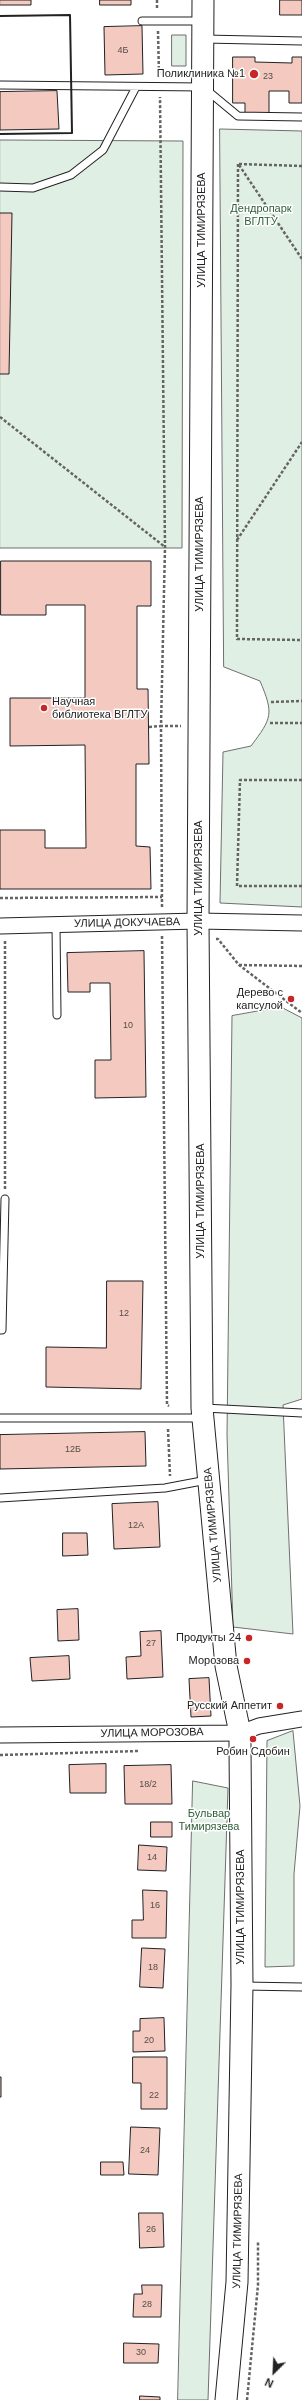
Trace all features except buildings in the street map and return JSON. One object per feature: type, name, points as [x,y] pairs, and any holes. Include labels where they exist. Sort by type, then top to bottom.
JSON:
[{"type":"main road","name":"УЛИЦА ТИМИРЯЗЕВА","points":[[203,0],[198,921],[203,1413],[226,1666],[240,1733],[242,1985],[237,2282],[226,2400]]},
{"type":"street","name":"УЛИЦА ДОКУЧАЕВА","points":[[3,926],[198,921],[302,923]]},
{"type":"street","name":"УЛИЦА МОРОЗОВА","points":[[0,1735],[240,1733],[258,1726],[302,1719]]},
{"type":"lane","points":[[142,22],[158,22],[203,30],[302,41]]},
{"type":"lane","points":[[0,85],[203,87],[238,116],[302,117]]},
{"type":"lane","points":[[0,187],[33,188],[71,175],[102,150],[136,87]]},
{"type":"lane","points":[[56,925],[57,1015]]},
{"type":"lane","points":[[0,1330],[2,1330],[5,1199]]},
{"type":"lane","points":[[0,1418],[168,1418],[203,1413],[302,1413]]},
{"type":"lane","points":[[0,1498],[170,1487],[209,1480]]},
{"type":"lane","points":[[242,1985],[302,1986]]},
{"type":"path","points":[[157,0],[160,86],[165,547],[161,726],[162,922],[167,1406],[170,1487]]},
{"type":"path","points":[[238,164],[302,166]]},
{"type":"path","points":[[238,164],[302,259]]},
{"type":"path","points":[[238,164],[237,639],[302,640]]},
{"type":"path","points":[[0,417],[165,547]]},
{"type":"path","points":[[237,540],[302,442]]},
{"type":"path","points":[[271,702],[302,701]]},
{"type":"path","points":[[270,723],[302,723]]},
{"type":"path","points":[[148,727],[199,726]]},
{"type":"path","points":[[302,780],[240,780],[237,886],[302,886]]},
{"type":"path","points":[[0,898],[162,897]]},
{"type":"path","points":[[3,926],[5,1199]]},
{"type":"path","points":[[302,966],[239,965],[302,1013]]},
{"type":"path","points":[[167,1406],[174,1406]]},
{"type":"path","points":[[0,1755],[141,1751]]},
{"type":"green space","points":[[172,35],[186,35],[186,66],[172,66]]},
{"type":"green space","name":"Дендропарк ВГЛТУ","points":[[220,129],[302,131],[302,907],[220,903],[223,752],[251,746],[267,722],[269,709],[260,681],[224,667]]},
{"type":"green space","points":[[0,140],[183,141],[182,548],[0,548]]},
{"type":"green space","points":[[281,1007],[302,1018],[302,1399],[283,1405],[293,1634],[233,1627],[227,1435],[232,1016]]},
{"type":"green space","points":[[293,1731],[300,1806],[294,1874],[294,1966],[265,1967],[267,1741]]},
{"type":"green space","name":"Бульвар Тимирязева","points":[[193,1781],[228,1788],[208,2400],[178,2400]]},
{"type":"wall","points":[[0,16],[70,15],[72,133],[0,134]]},
{"type":"place","name":"Поликлиника №1","points":[[254,74]]},
{"type":"place","name":"Научная библиотека ВГЛТУ","points":[[44,708]]},
{"type":"place","name":"Дерево с капсулой","points":[[291,999]]},
{"type":"place","name":"Продукты 24","points":[[249,1638]]},
{"type":"place","name":"Морозова","points":[[247,1661]]},
{"type":"place","name":"Русский Аппетит","points":[[280,1706]]},
{"type":"place","name":"Робин Сдобин","points":[[253,1739]]}]
